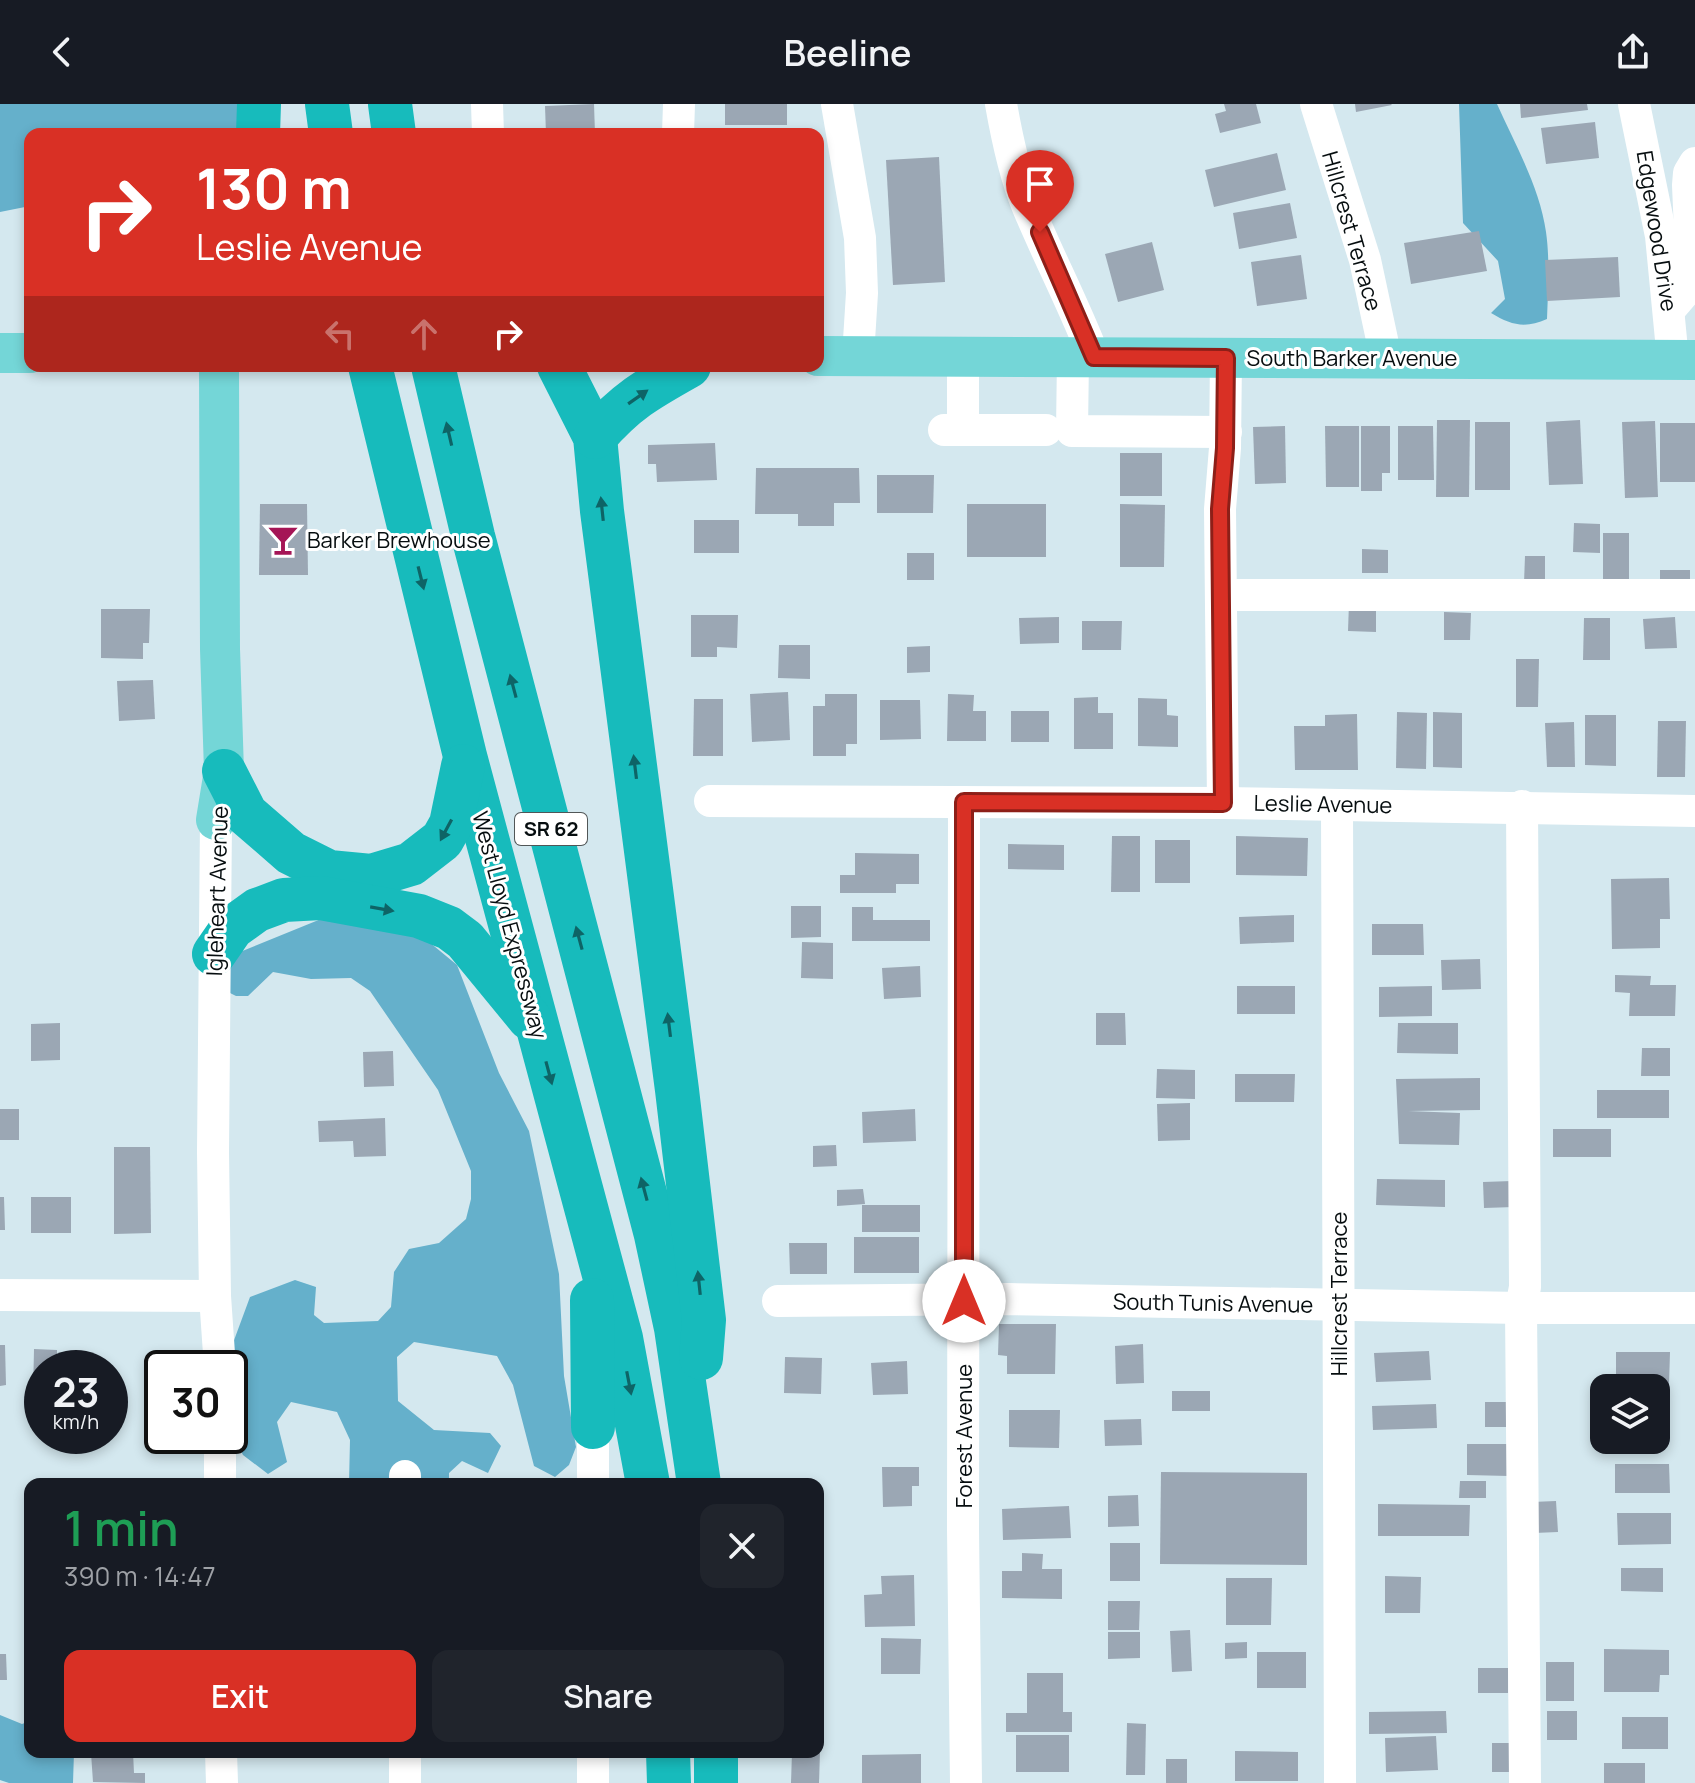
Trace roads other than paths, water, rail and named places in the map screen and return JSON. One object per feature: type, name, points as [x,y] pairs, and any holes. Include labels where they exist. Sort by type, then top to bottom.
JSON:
[{"type":"highway","points":[[258,128],[259,104]]},
{"type":"highway","points":[[327,104],[330,128]]},
{"type":"highway","points":[[390,104],[393,128]]},
{"type":"highway","name":"West Lloyd Expressway","points":[[371,372],[465,756],[621,1338],[647,1478]]},
{"type":"highway","name":"SR 62","points":[[434,372],[473,536],[656,1235],[676,1328],[697,1464]]},
{"type":"highway","points":[[562,372],[595,437],[677,1090],[704,1320],[697,1464]]},
{"type":"highway","points":[[595,437],[618,410],[679,372]]},
{"type":"highway","points":[[224,771],[246,814],[291,853],[329,872],[371,876],[411,864],[442,840],[451,824],[465,756]]},
{"type":"highway","points":[[216,820],[268,870],[321,898]]},
{"type":"highway","points":[[214,954],[232,928],[257,910],[284,900],[321,898],[419,916],[449,928],[465,940],[537,1029]]},
{"type":"highway","points":[[591,1226],[593,1427]]},
{"type":"highway","points":[[668,1758],[669,1783]]},
{"type":"highway","points":[[716,1758],[716,1783]]},
{"type":"main road","points":[[0,353],[24,353]]},
{"type":"main road","name":"South Barker Avenue","points":[[824,356],[1684,360]]},
{"type":"main road","name":"Igleheart Avenue","points":[[216,820],[224,771],[220,649],[219,372]]},
{"type":"street","points":[[487,104],[488,128]]},
{"type":"street","points":[[678,128],[679,104]]},
{"type":"street","points":[[837,104],[860,238],[862,293],[858,356]]},
{"type":"street","points":[[1001,104],[1015,168],[1027,204],[1079,318],[1083,357],[1072,431],[1226,432]]},
{"type":"street","name":"Hillcrest Terrace","points":[[1316,104],[1365,260],[1386,358]]},
{"type":"street","name":"Edgewood Drive","points":[[1634,104],[1656,210],[1670,309],[1684,360]]},
{"type":"street","points":[[1670,309],[1689,287],[1692,276],[1688,185],[1689,173],[1695,163]]},
{"type":"street","points":[[963,357],[953,430],[1046,430]]},
{"type":"street","points":[[1223,803],[1220,509],[1226,432],[1226,358]]},
{"type":"street","points":[[1222,595],[1695,595]]},
{"type":"street","name":"Leslie Avenue","points":[[710,801],[1522,806],[1695,811]]},
{"type":"street","name":"Forest Avenue","points":[[964,802],[966,1783]]},
{"type":"street","name":"Hillcrest Terrace","points":[[1337,805],[1340,1783]]},
{"type":"street","points":[[1522,806],[1525,1287],[1521,1308],[1525,1783]]},
{"type":"street","name":"Igleheart Avenue","points":[[216,820],[215,1296],[219,1350]]},
{"type":"street","points":[[0,1295],[215,1296]]},
{"type":"street","name":"South Tunis Avenue","points":[[778,1301],[1008,1299],[1695,1308]]},
{"type":"street","points":[[593,1427],[593,1478]]},
{"type":"street","points":[[220,1454],[220,1478]]},
{"type":"street","points":[[221,1758],[222,1783]]},
{"type":"street","points":[[405,1758],[405,1783]]},
{"type":"street","points":[[593,1758],[593,1783]]},
{"type":"place","name":"Barker Brewhouse","points":[[283,540]]}]
